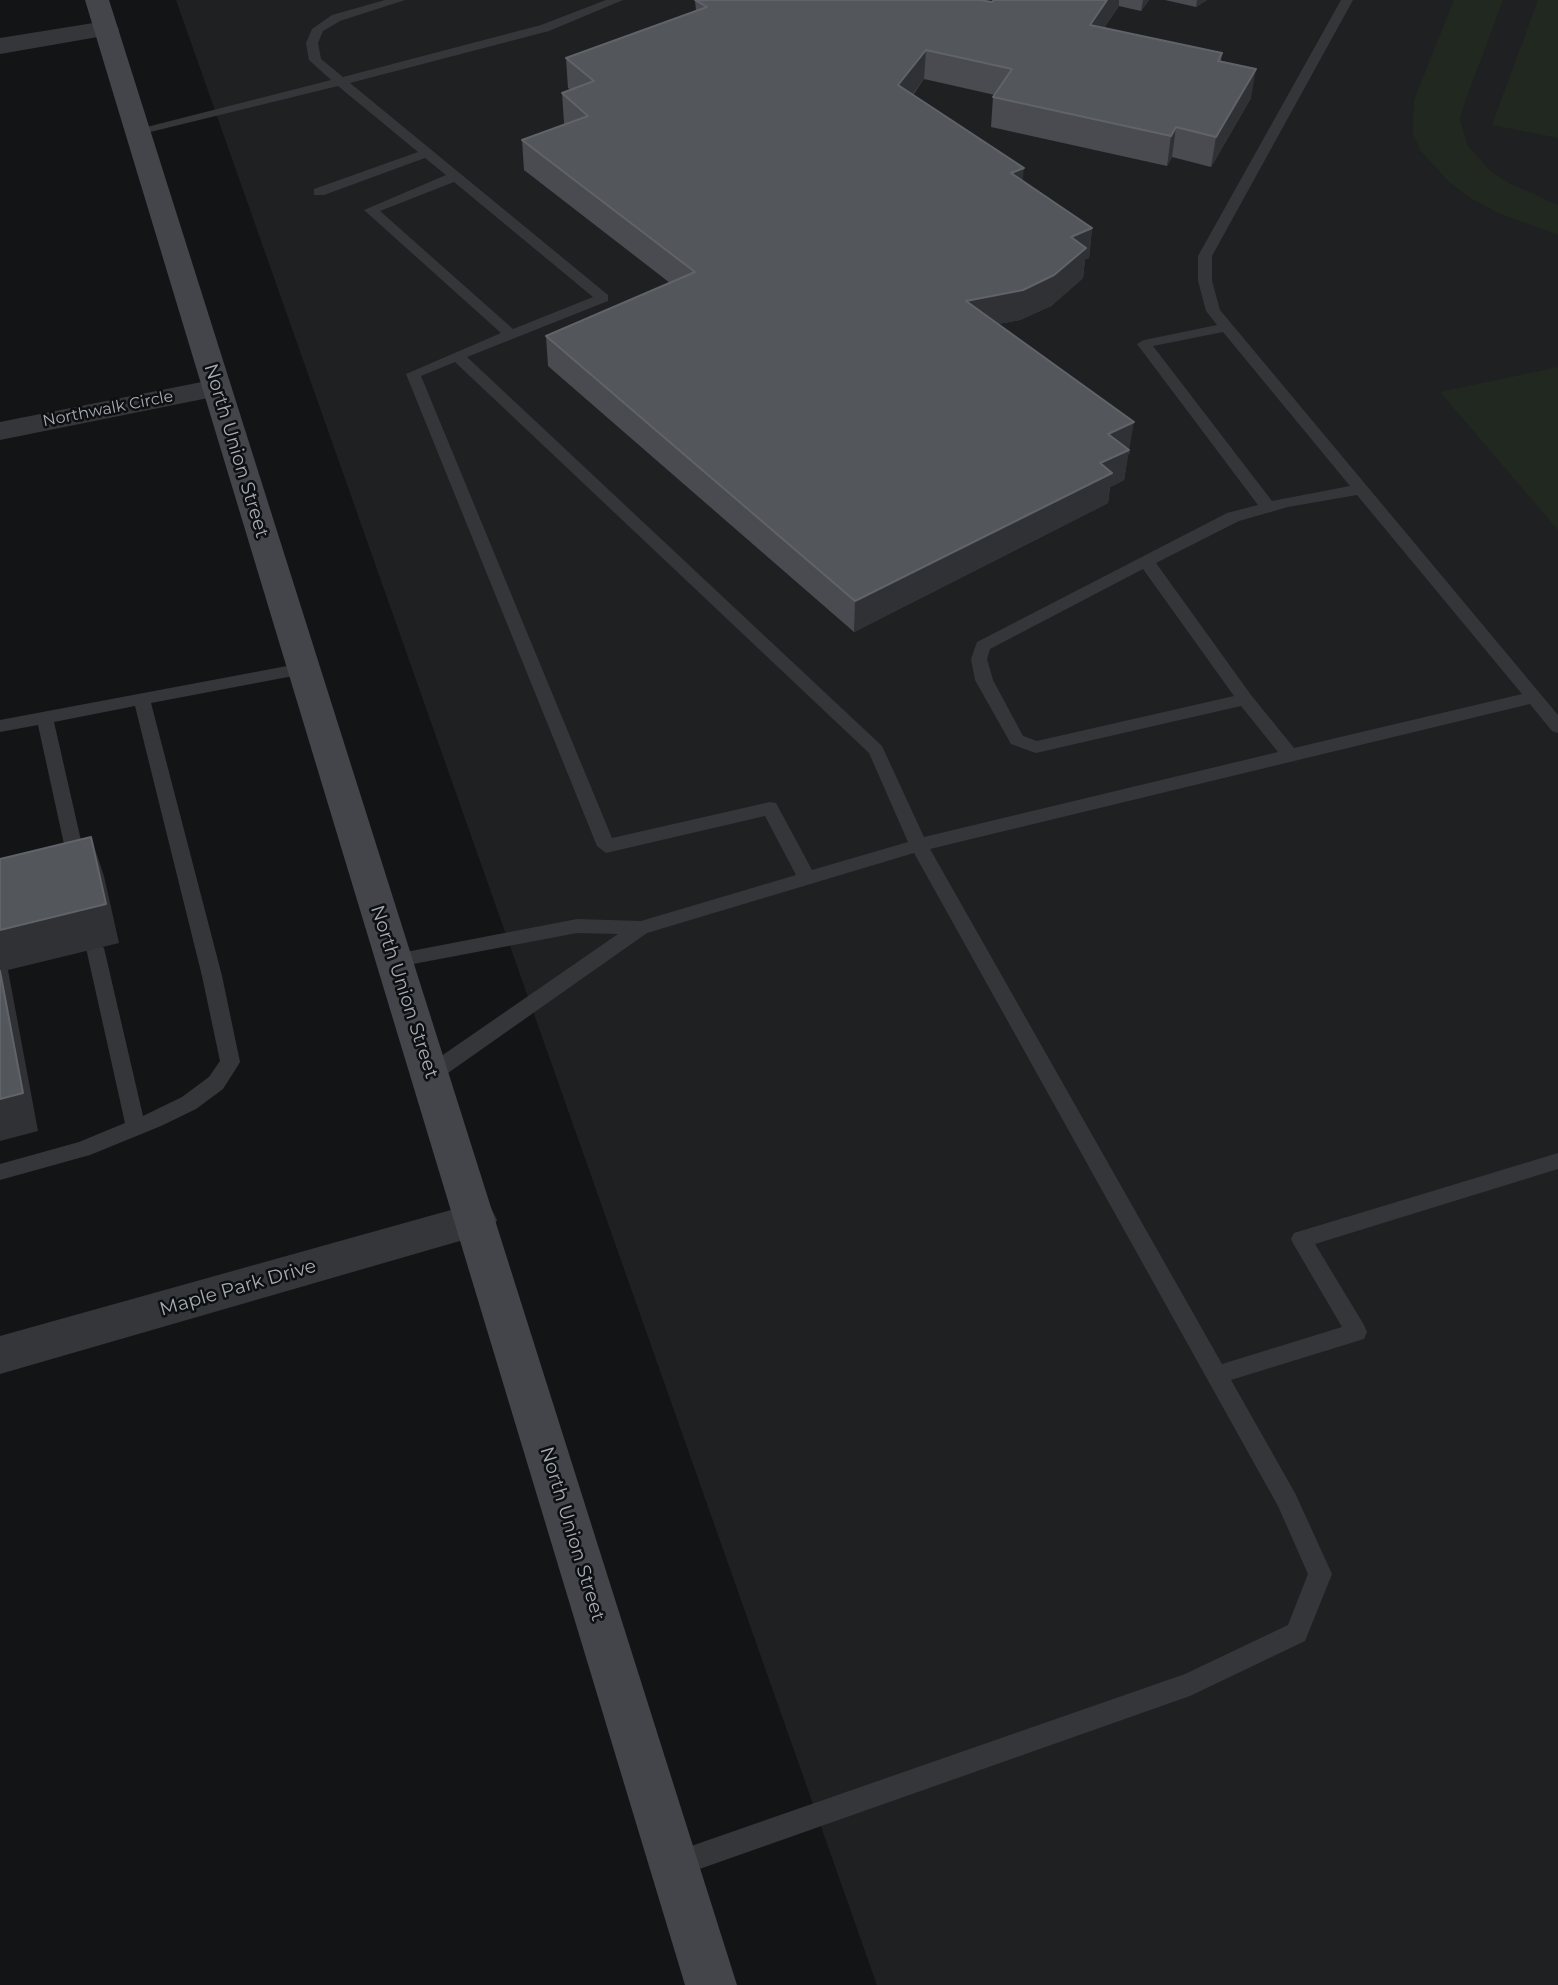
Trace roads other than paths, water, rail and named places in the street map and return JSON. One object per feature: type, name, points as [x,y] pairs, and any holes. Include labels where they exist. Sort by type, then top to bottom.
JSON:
[{"type":"street","points":[[0,46],[102,15]]},
{"type":"street","name":"North Union Street","points":[[102,15],[710,1985]]},
{"type":"street","name":"Northwalk Circle","points":[[0,431],[217,388]]},
{"type":"street","name":"Maple Park Drive","points":[[0,1355],[476,1220]]},
{"type":"lane","points":[[399,0],[336,18],[318,29],[312,43],[315,60],[345,81],[603,298],[413,374],[606,846],[770,808],[807,878]]},
{"type":"lane","points":[[138,131],[345,81],[545,28],[617,0]]},
{"type":"lane","points":[[1347,0],[1205,256],[1205,281],[1213,311],[1558,727]]},
{"type":"lane","points":[[319,192],[429,152]]},
{"type":"lane","points":[[457,176],[371,210],[510,334]]},
{"type":"lane","points":[[1226,327],[1144,344],[1268,507]]},
{"type":"lane","points":[[457,356],[876,750],[919,845],[1287,1500],[1320,1574],[1297,1633],[1189,1684],[674,1866]]},
{"type":"lane","points":[[1245,699],[1035,747],[1017,740],[984,680],[979,659],[983,646],[1233,517],[1268,507],[1361,489]]},
{"type":"lane","points":[[1146,561],[1245,699],[1290,755]]},
{"type":"lane","points":[[0,726],[303,668]]},
{"type":"lane","points":[[431,1074],[640,928],[919,845],[1534,697]]},
{"type":"lane","points":[[0,1172],[83,1149],[189,1103],[216,1083],[230,1062],[212,976],[142,700]]},
{"type":"lane","points":[[45,719],[81,881]]},
{"type":"lane","points":[[393,961],[577,926],[640,928]]},
{"type":"lane","points":[[96,948],[136,1128]]},
{"type":"lane","points":[[1216,1375],[1356,1332],[1301,1239],[1558,1161]]}]
